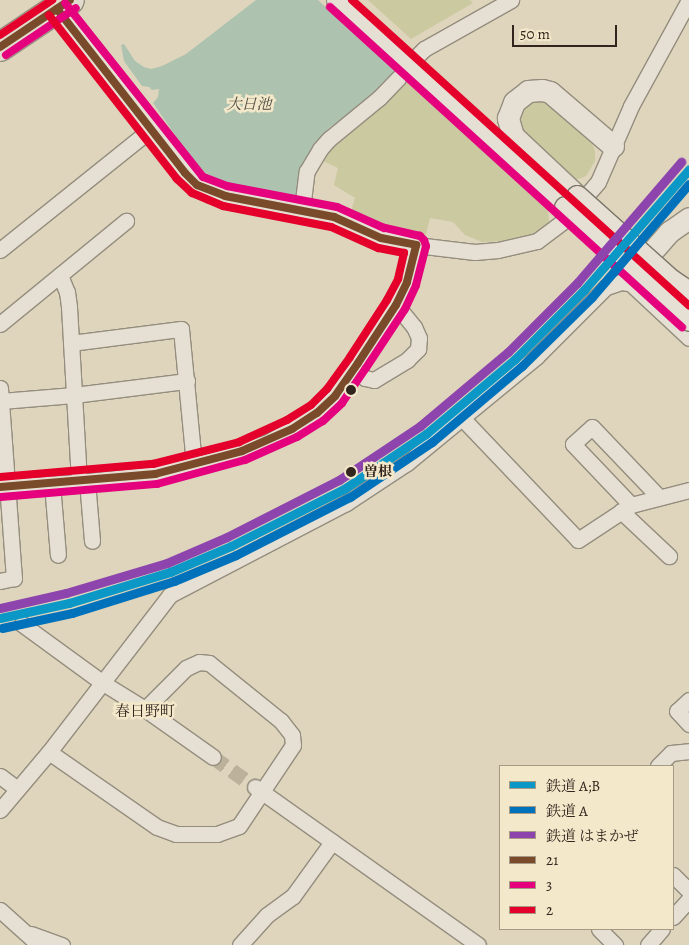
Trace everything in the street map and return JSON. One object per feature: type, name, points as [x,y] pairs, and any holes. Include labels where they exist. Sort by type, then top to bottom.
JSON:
[{"type":"highway","points":[[0,47],[64,5]]},
{"type":"main road","points":[[337,0],[571,201],[689,292]]},
{"type":"main road","points":[[64,5],[151,129],[197,185],[211,192],[334,217],[381,238],[416,245],[407,282],[396,305],[354,369]]},
{"type":"main road","points":[[613,146],[550,92],[528,91],[514,102],[508,118],[513,136],[571,201],[689,320]]},
{"type":"main road","points":[[627,280],[676,226],[689,218]]},
{"type":"street","points":[[418,56],[424,49],[511,0]]},
{"type":"street","points":[[416,245],[476,252],[505,249],[537,241],[565,220],[598,182],[631,106],[689,0]]},
{"type":"street","points":[[302,209],[307,171],[320,149],[379,98],[398,78]]},
{"type":"street","points":[[0,250],[151,129]]},
{"type":"street","points":[[0,324],[126,221]]},
{"type":"street","points":[[649,255],[689,306]]},
{"type":"street","points":[[60,275],[67,292],[74,396],[83,482],[92,541]]},
{"type":"street","points":[[0,810],[16,788],[49,752],[170,595],[346,503],[407,463],[536,358],[606,287],[627,280],[689,338]]},
{"type":"street","points":[[3,486],[83,482],[155,474],[194,466],[242,452],[292,429],[317,413],[335,396],[354,369],[365,378],[374,380],[407,360],[418,349],[419,338],[414,327],[396,305]]},
{"type":"street","points":[[71,343],[181,328],[194,466]]},
{"type":"street","points":[[0,581],[14,578],[3,486],[1,394],[74,396],[187,381]]},
{"type":"street","points":[[462,418],[578,540],[626,508],[659,497],[689,490]]},
{"type":"street","points":[[659,497],[592,427],[574,444],[626,508],[669,556]]},
{"type":"street","points":[[52,484],[58,555]]},
{"type":"street","points":[[22,624],[102,682],[145,709],[213,757]]},
{"type":"street","points":[[49,752],[157,827],[176,834],[217,834],[239,826],[258,789],[290,752],[293,745],[292,735],[281,721],[209,663],[199,662],[186,668],[145,709]]},
{"type":"street","points":[[689,700],[677,711],[689,724]]},
{"type":"street","points":[[659,765],[672,753],[689,751]]},
{"type":"street","points":[[0,776],[16,788]]},
{"type":"street","points":[[258,789],[478,945]]},
{"type":"street","points":[[240,945],[267,915],[293,896],[332,842]]},
{"type":"street","points":[[674,876],[689,891]]},
{"type":"street","points":[[674,916],[689,899]]},
{"type":"street","points":[[0,910],[39,945]]},
{"type":"street","points":[[18,928],[62,945]]},
{"type":"street","points":[[600,930],[615,945]]},
{"type":"street","points":[[648,945],[661,930]]},
{"type":"shaded area","points":[[368,0],[470,0],[473,3],[411,39]]},
{"type":"shaded area","points":[[405,77],[548,210],[549,224],[529,236],[504,241],[482,242],[465,235],[453,222],[430,218],[425,238],[374,226],[350,214],[355,198],[334,185],[338,168],[319,159],[335,141]]},
{"type":"shaded area","points":[[540,100],[553,106],[592,143],[595,151],[595,161],[586,176],[572,179],[527,138],[520,127],[521,112],[526,105]]},
{"type":"water","name":"大日池","points":[[256,0],[318,0],[396,71],[367,101],[329,128],[315,146],[297,199],[221,185],[196,166],[153,103],[158,97],[159,89],[152,90],[149,87],[142,86],[124,61],[121,45],[124,44],[135,61],[144,67],[151,69],[162,66],[186,54]]},
{"type":"tunnel","points":[[213,757],[254,786]]},
{"type":"rail line","name":"はまかぜ","points":[[0,608],[66,593],[167,563],[227,537],[339,480],[420,426],[508,352],[577,283],[681,162]]},
{"type":"rail line","name":"A;B","points":[[0,618],[69,603],[170,572],[231,546],[344,489],[426,434],[515,359],[584,290],[689,169]]},
{"type":"rail line","name":"A","points":[[2,628],[72,613],[174,581],[236,555],[350,497],[432,442],[522,366],[592,297],[689,184]]},
{"type":"transit line","name":"2","points":[[0,35],[52,0]]},
{"type":"transit line","name":"21","points":[[0,47],[70,0]]},
{"type":"transit line","name":"2","points":[[352,0],[689,306]]},
{"type":"transit line","name":"3","points":[[1,497],[157,484],[245,460],[297,437],[323,421],[342,403],[366,368],[405,309],[416,285],[426,246],[420,236],[384,228],[337,207],[227,186],[203,177],[65,3]]},
{"type":"transit line","name":"3","points":[[330,7],[682,327]]},
{"type":"transit line","name":"3","points":[[6,55],[76,8]]},
{"type":"transit line","name":"21","points":[[57,9],[185,173],[197,185],[225,196],[334,217],[381,238],[416,245]]},
{"type":"transit line","name":"2","points":[[0,477],[153,464],[239,442],[287,420],[311,405],[327,389],[350,357],[387,300],[398,279],[404,253],[378,248],[331,227],[223,206],[192,193],[177,179],[49,15]]},
{"type":"transit line","name":"21","points":[[0,487],[155,474],[242,451],[292,429],[317,413],[335,396],[358,363],[396,305],[407,282],[416,245]]},
{"type":"place","name":"曽根","points":[[351,472]]},
{"type":"district","name":"春日野町","points":[[145,712]]}]
